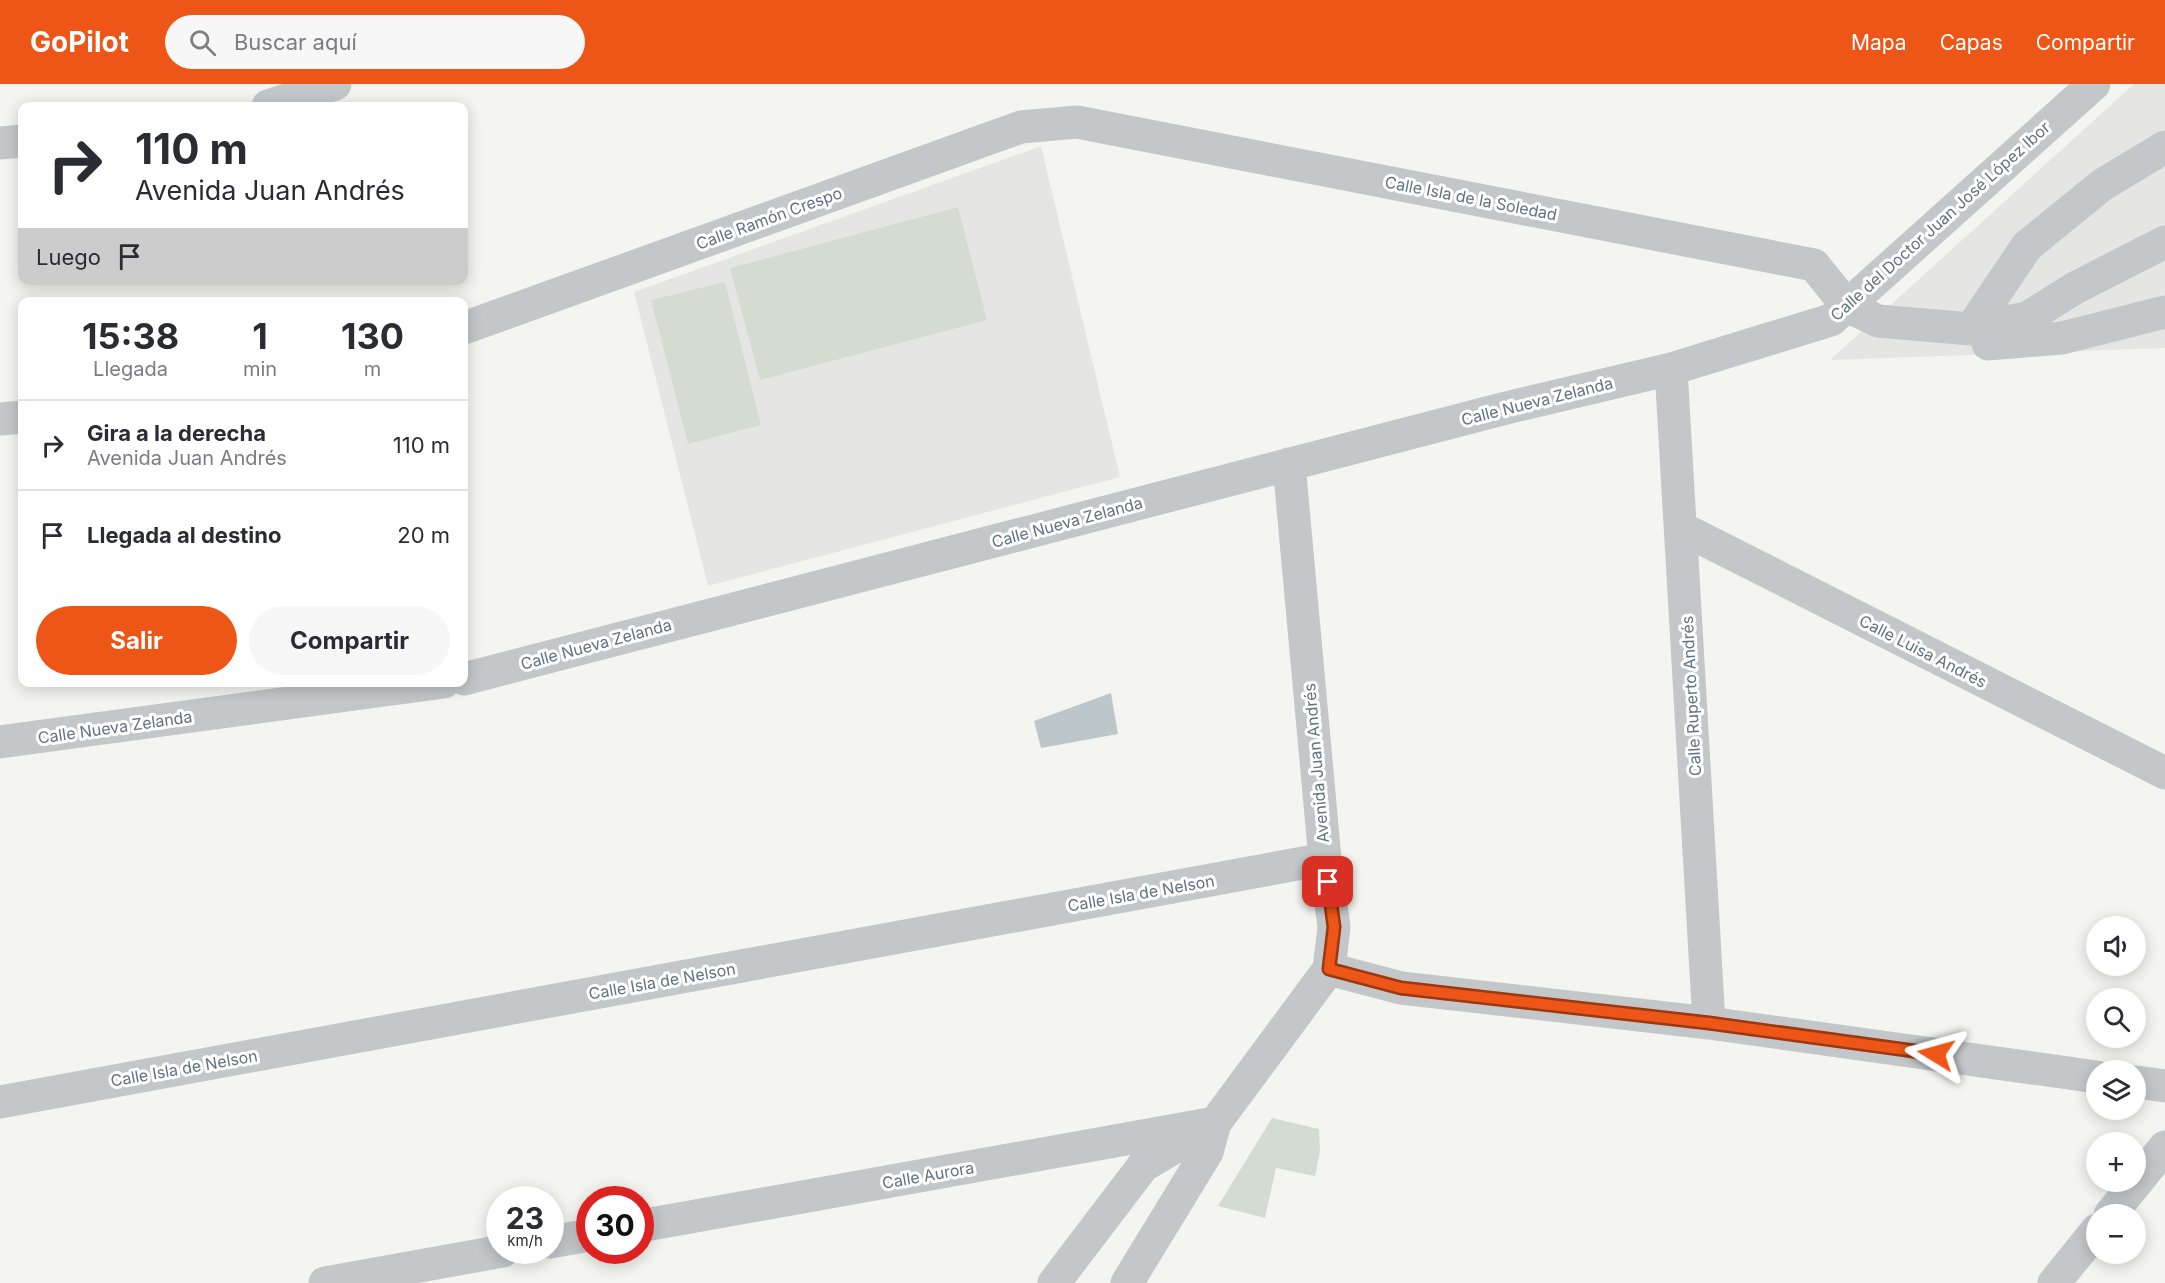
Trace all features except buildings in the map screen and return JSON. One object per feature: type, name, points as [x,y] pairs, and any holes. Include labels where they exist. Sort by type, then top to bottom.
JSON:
[{"type":"street","points":[[280,102],[334,84]]},
{"type":"street","name":"Calle del Doctor Juan José López Ibor","points":[[1671,369],[1839,313],[2094,84]]},
{"type":"street","name":"Calle Isla de la Soledad","points":[[1077,122],[1814,265],[1839,313]]},
{"type":"street","name":"Calle Ramón Crespo","points":[[468,327],[1021,127],[1077,122]]},
{"type":"street","points":[[0,143],[18,141]]},
{"type":"street","points":[[1971,329],[2027,246],[2102,185],[2165,147]]},
{"type":"street","points":[[1839,313],[1878,321],[1971,329],[2027,318],[2075,288],[2165,242]]},
{"type":"street","points":[[1839,313],[1882,339],[1958,346],[2062,338],[2165,312]]},
{"type":"street","name":"Calle Nueva Zelanda","points":[[468,678],[1506,408],[1671,369]]},
{"type":"street","name":"Calle Ruperto Andrés","points":[[1671,369],[1709,1023]]},
{"type":"street","points":[[0,419],[18,417]]},
{"type":"street","name":"Avenida Juan Andrés","points":[[1289,464],[1325,860],[1334,927],[1329,969]]},
{"type":"street","name":"Calle Luisa Andrés","points":[[1681,528],[2165,773]]},
{"type":"street","name":"Calle Nueva Zelanda","points":[[0,742],[407,687]]},
{"type":"street","name":"Calle Isla de Nelson","points":[[0,1102],[1325,860]]},
{"type":"street","points":[[1126,1283],[1207,1152],[1215,1123],[1329,969],[1401,988],[1709,1023],[2086,1075]]},
{"type":"street","points":[[2146,1083],[2165,1086]]},
{"type":"street","points":[[1054,1283],[1143,1166],[1215,1123]]},
{"type":"street","name":"Calle Aurora","points":[[654,1223],[1215,1123]]},
{"type":"street","points":[[2118,1204],[2165,1147]]},
{"type":"street","points":[[2054,1283],[2086,1244]]},
{"type":"street","points":[[325,1283],[486,1254]]},
{"type":"shaded area","points":[[2134,84],[2165,84],[2165,348],[1830,360]]},
{"type":"shaded area","points":[[1041,146],[1120,477],[708,586],[634,292]]},
{"type":"shaded area","points":[[958,207],[987,320],[760,380],[730,268]]},
{"type":"shaded area","points":[[725,282],[761,425],[688,444],[651,300]]},
{"type":"shaded area","points":[[1111,693],[1118,734],[1041,748],[1034,721]]},
{"type":"shaded area","points":[[1272,1118],[1319,1129],[1320,1152],[1315,1176],[1276,1168],[1265,1218],[1218,1206]]},
{"type":"route","points":[[1328,882],[1334,927],[1329,969],[1401,988],[1709,1023],[1936,1054]]}]
